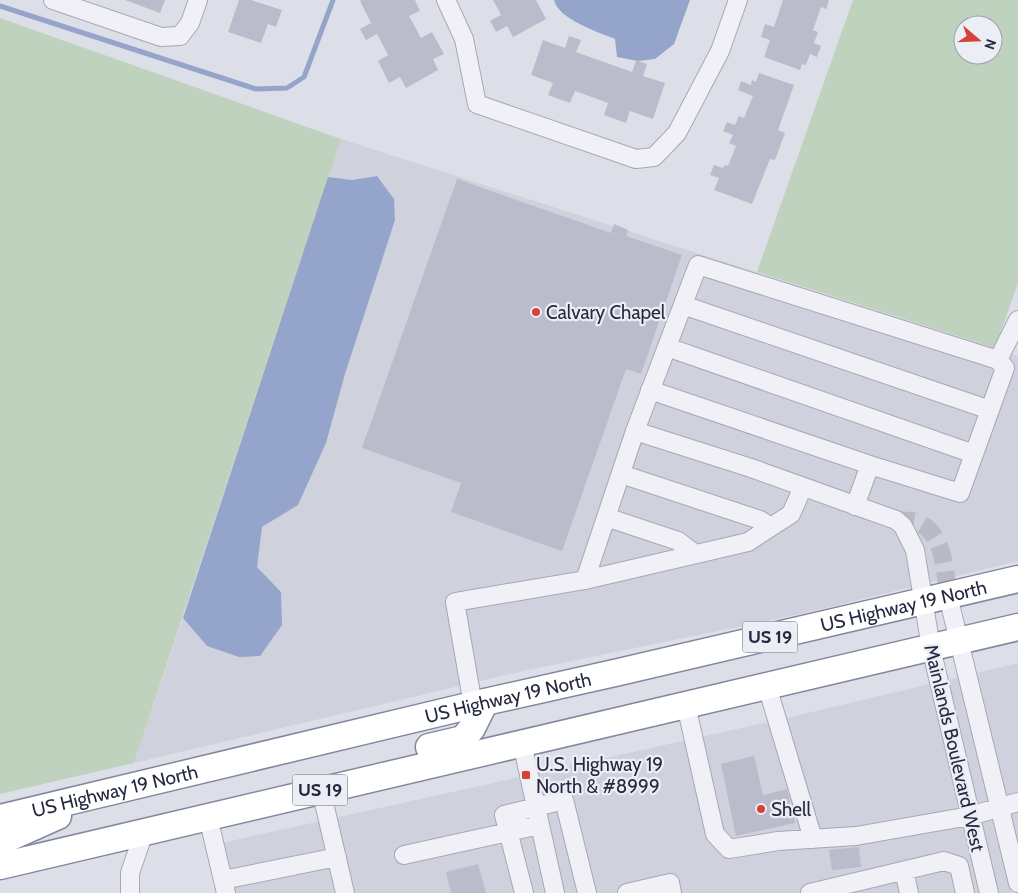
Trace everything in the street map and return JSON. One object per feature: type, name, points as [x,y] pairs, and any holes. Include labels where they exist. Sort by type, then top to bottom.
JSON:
[{"type":"highway","name":"US Highway 19 North","points":[[0,818],[479,703],[1018,579]]},
{"type":"highway","name":"US 19","points":[[0,866],[1018,627]]},
{"type":"highway","points":[[154,829],[208,801],[463,739],[472,728],[479,703]]},
{"type":"highway","points":[[0,842],[114,791]]},
{"type":"street","points":[[53,0],[161,37],[180,36],[190,23],[198,0]]},
{"type":"street","points":[[446,0],[464,39],[477,104],[636,159],[654,157],[677,133],[720,52],[738,0]]},
{"type":"street","points":[[585,580],[635,431],[650,390],[698,265],[998,360],[1005,368],[960,493],[870,465],[650,390]]},
{"type":"street","points":[[683,305],[990,410]]},
{"type":"street","points":[[998,360],[1018,320]]},
{"type":"street","points":[[667,346],[974,454]]},
{"type":"street","points":[[635,431],[751,468],[855,506],[870,465]]},
{"type":"street","points":[[621,474],[760,520],[771,527]]},
{"type":"street","points":[[479,703],[455,602],[585,580],[748,542],[791,514],[803,487]]},
{"type":"street","name":"Mainlands Boulevard West","points":[[855,506],[896,520],[903,526],[915,550],[931,648],[989,893]]},
{"type":"street","points":[[606,517],[678,541],[695,554]]},
{"type":"street","name":"Mainlands Boulevard West","points":[[948,596],[1018,883]]},
{"type":"street","points":[[767,686],[813,839]]},
{"type":"street","points":[[686,705],[715,834],[729,849],[778,842],[856,836],[970,816],[1018,802]]},
{"type":"street","points":[[522,743],[554,893]]},
{"type":"street","points":[[321,790],[345,893]]},
{"type":"street","points":[[524,893],[504,815],[564,800],[587,893]]},
{"type":"street","points":[[208,817],[224,886],[337,856]]},
{"type":"street","points":[[404,855],[540,825]]},
{"type":"street","points":[[130,893],[130,873],[154,829]]},
{"type":"street","points":[[810,893],[848,888],[944,861],[959,866],[965,893]]},
{"type":"street","points":[[904,871],[909,893]]},
{"type":"street","points":[[627,893],[670,883],[672,893]]},
{"type":"shaded area","points":[[341,139],[1018,356],[1018,561],[805,613],[523,671],[134,763],[183,618],[207,646],[281,592],[257,567],[262,527],[298,505],[326,443],[345,374],[377,176],[352,180],[328,177]]},
{"type":"shaded area","points":[[1018,663],[1018,843],[977,673]]},
{"type":"shaded area","points":[[959,677],[1011,893],[998,893],[948,680]]},
{"type":"shaded area","points":[[930,684],[979,893],[227,893],[217,844],[791,717]]},
{"type":"green space","points":[[853,0],[1018,0],[1018,283],[995,348],[757,272]]},
{"type":"green space","points":[[0,18],[341,139],[134,763],[0,794]]},
{"type":"water","points":[[554,0],[690,0],[674,44],[655,59],[638,61],[617,57],[615,39],[589,29],[571,19],[557,7]]},
{"type":"water","points":[[377,176],[394,199],[395,220],[345,374],[326,443],[298,505],[262,527],[257,567],[281,592],[282,625],[260,656],[239,657],[207,646],[183,618],[328,177],[352,180]]},
{"type":"building","points":[[125,0],[165,0],[160,13]]},
{"type":"building","points":[[239,0],[251,0],[282,10],[276,27],[268,24],[261,43],[228,32]]},
{"type":"building","points":[[415,0],[420,11],[409,16],[421,38],[432,32],[444,54],[433,59],[438,70],[406,88],[400,77],[389,83],[378,61],[388,55],[377,34],[366,40],[360,29],[371,23],[360,1]]},
{"type":"building","points":[[493,0],[536,0],[546,19],[513,37],[507,26],[496,32],[490,21],[501,15]]},
{"type":"building","points":[[783,0],[829,0],[826,9],[821,7],[813,30],[818,32],[814,43],[821,46],[817,57],[810,54],[806,65],[802,64],[800,70],[764,57],[770,40],[761,37],[765,24],[774,27]]},
{"type":"building","points":[[569,36],[581,40],[576,52],[632,72],[636,60],[647,64],[643,76],[665,83],[653,119],[630,111],[626,123],[604,115],[608,103],[575,91],[570,103],[548,95],[553,83],[531,75],[543,40],[565,48]]},
{"type":"building","points":[[759,73],[794,85],[778,130],[785,133],[775,160],[770,159],[752,204],[714,190],[719,178],[710,175],[714,165],[723,168],[725,165],[728,166],[736,146],[729,143],[733,135],[723,131],[727,122],[735,125],[739,116],[744,118],[753,96],[738,90],[741,81],[751,85],[752,80],[756,82]]},
{"type":"building","name":"Calvary Chapel","points":[[457,179],[611,233],[614,224],[628,230],[626,236],[682,255],[641,374],[626,369],[562,551],[451,512],[461,483],[362,448]]},
{"type":"building","name":"Shell","points":[[754,756],[763,795],[787,789],[795,823],[736,836],[721,764]]},
{"type":"building","points":[[859,847],[861,867],[832,870],[829,850]]},
{"type":"building","points":[[478,864],[486,893],[451,893],[446,872]]},
{"type":"waterway","points":[[0,6],[256,89],[287,88],[304,77],[333,0]]},
{"type":"tunnel","points":[[896,520],[919,523],[934,536],[942,555],[948,596]]},
{"type":"place","name":"Calvary Chapel","points":[[536,312]]},
{"type":"place","name":"U.S. Highway 19 North & #8999","points":[[526,775]]},
{"type":"place","name":"Shell","points":[[761,809]]}]
